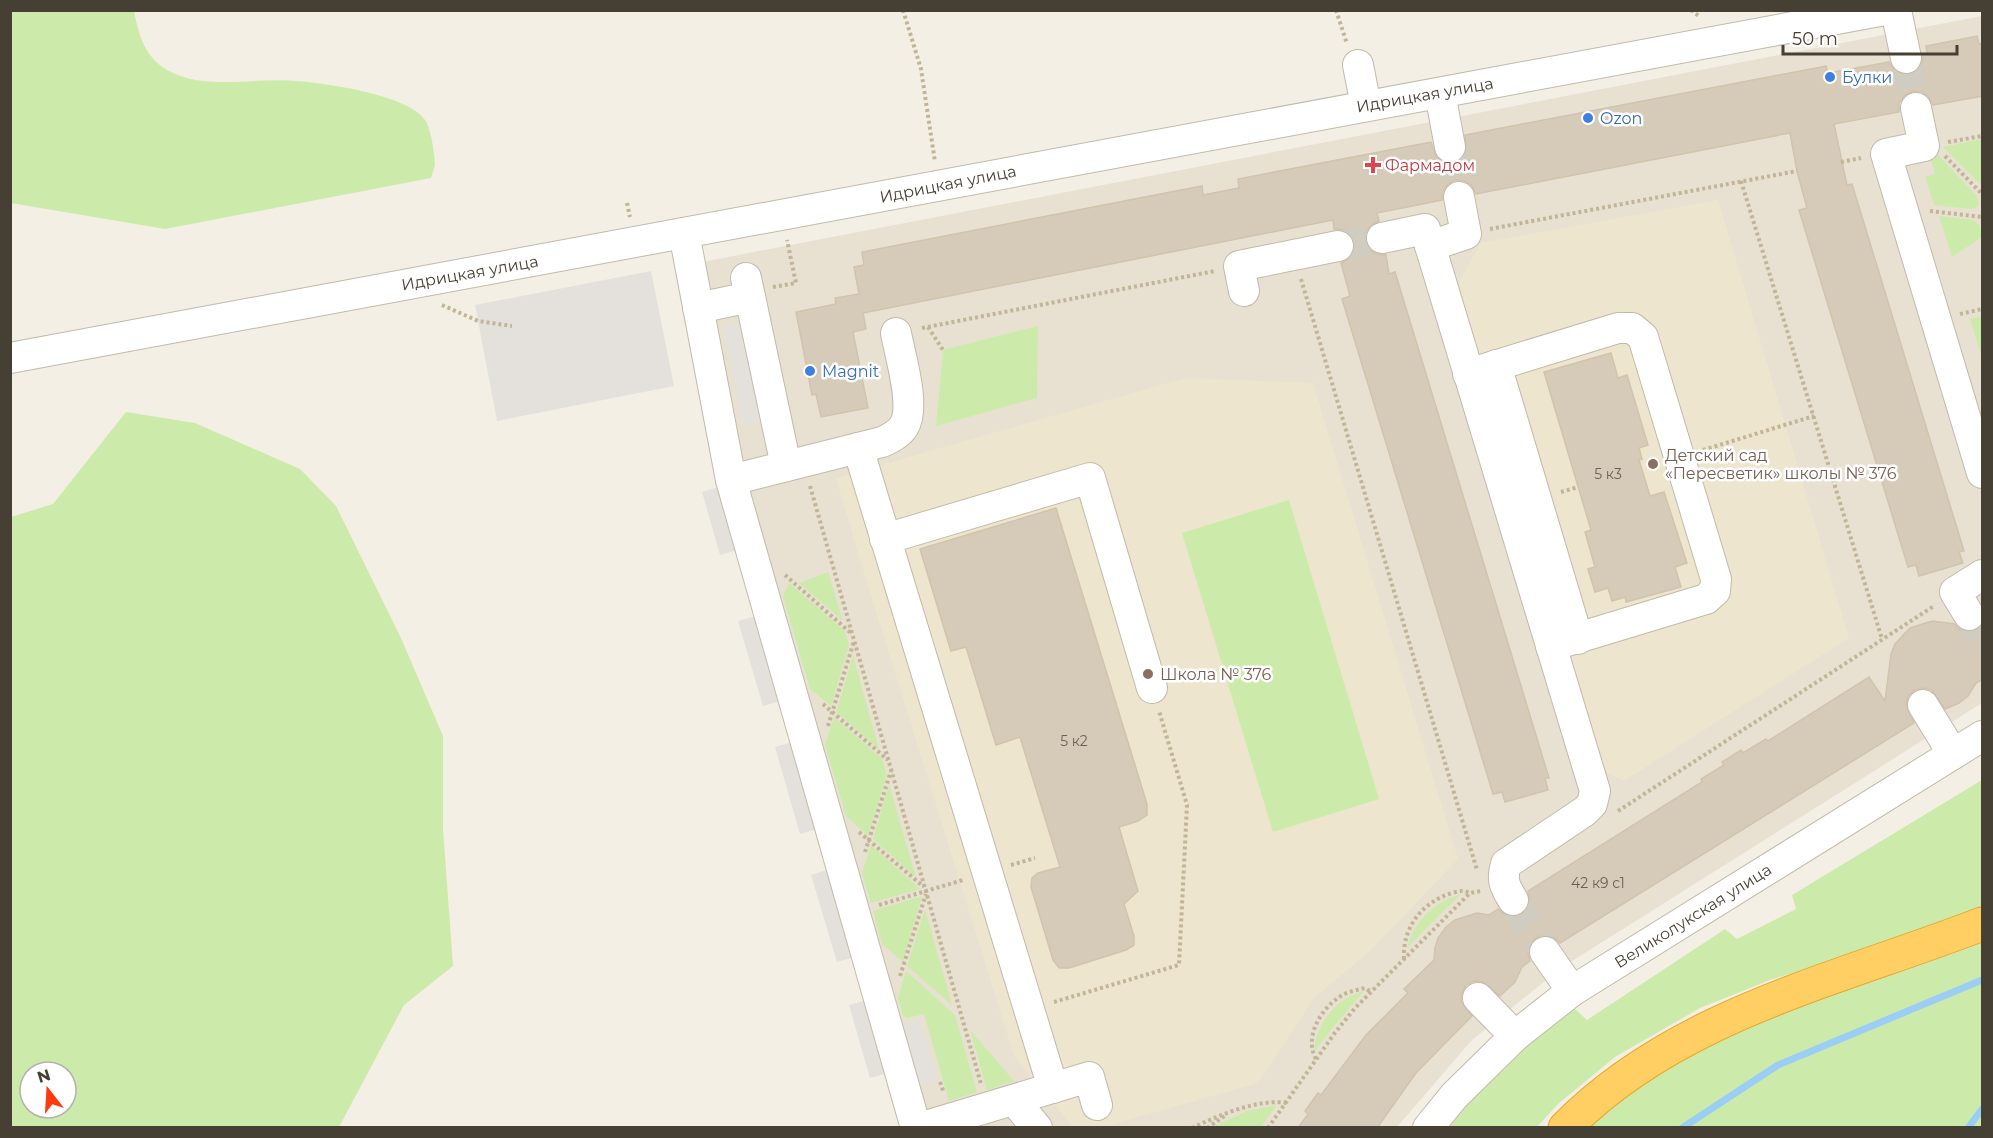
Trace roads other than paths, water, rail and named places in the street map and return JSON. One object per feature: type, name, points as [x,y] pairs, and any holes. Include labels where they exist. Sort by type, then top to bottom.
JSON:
[{"type":"highway","points":[[1565,1128],[1577,1114],[1628,1075],[1668,1049],[1752,1007],[1983,924]]},
{"type":"street","name":"Идрицкая улица","points":[[10,358],[1885,10]]},
{"type":"street","points":[[1896,10],[1906,58]]},
{"type":"street","points":[[1358,65],[1366,106]]},
{"type":"street","points":[[1440,93],[1450,147]]},
{"type":"street","points":[[1916,108],[1929,145],[1886,154],[1983,473]]},
{"type":"street","points":[[1430,246],[1466,234],[1459,197]]},
{"type":"street","points":[[1382,238],[1425,229],[1482,369],[1565,643],[1595,791],[1592,804],[1585,811],[1506,864],[1503,885],[1513,900]]},
{"type":"street","points":[[684,233],[731,480],[918,1128],[1089,1077],[1097,1105]]},
{"type":"street","points":[[1242,278],[1294,255],[1338,246]]},
{"type":"street","points":[[698,308],[754,288],[798,475]]},
{"type":"street","points":[[1482,369],[1618,328],[1632,328],[1644,337],[1716,579],[1715,591],[1706,599],[1565,643]]},
{"type":"street","points":[[731,480],[798,475],[858,448],[896,436],[904,428],[909,415],[896,333]]},
{"type":"street","points":[[858,448],[1053,1088]]},
{"type":"street","points":[[885,539],[1090,478],[1152,688]]},
{"type":"street","points":[[1962,604],[1983,575]]},
{"type":"street","points":[[1923,705],[1953,754]]},
{"type":"street","name":"Великолукская улица","points":[[1428,1128],[1454,1096],[1515,1036],[1572,991],[1983,736]]},
{"type":"street","points":[[1545,952],[1572,991]]},
{"type":"street","points":[[1478,998],[1515,1036]]},
{"type":"street","points":[[1014,1100],[1037,1128]]},
{"type":"waterway","points":[[1682,1128],[1778,1065],[1982,980]]},
{"type":"waterway","points":[[1968,1128],[1982,1109]]},
{"type":"tunnel","points":[[1906,58],[1916,108]]},
{"type":"tunnel","points":[[1450,147],[1459,197]]},
{"type":"tunnel","points":[[1338,246],[1382,238]]},
{"type":"tunnel","points":[[1969,615],[1982,636]]},
{"type":"tunnel","points":[[1513,900],[1545,952]]},
{"type":"place","name":"Булки","points":[[1830,77]]},
{"type":"place","name":"Ozon","points":[[1588,118]]},
{"type":"place","name":"Фармадом","points":[[1373,165]]},
{"type":"place","name":"Magnit","points":[[810,371]]},
{"type":"place","name":"Детский сад «Пересветик» школы № 376","points":[[1653,464]]},
{"type":"place","name":"Школа № 376","points":[[1148,674]]}]
